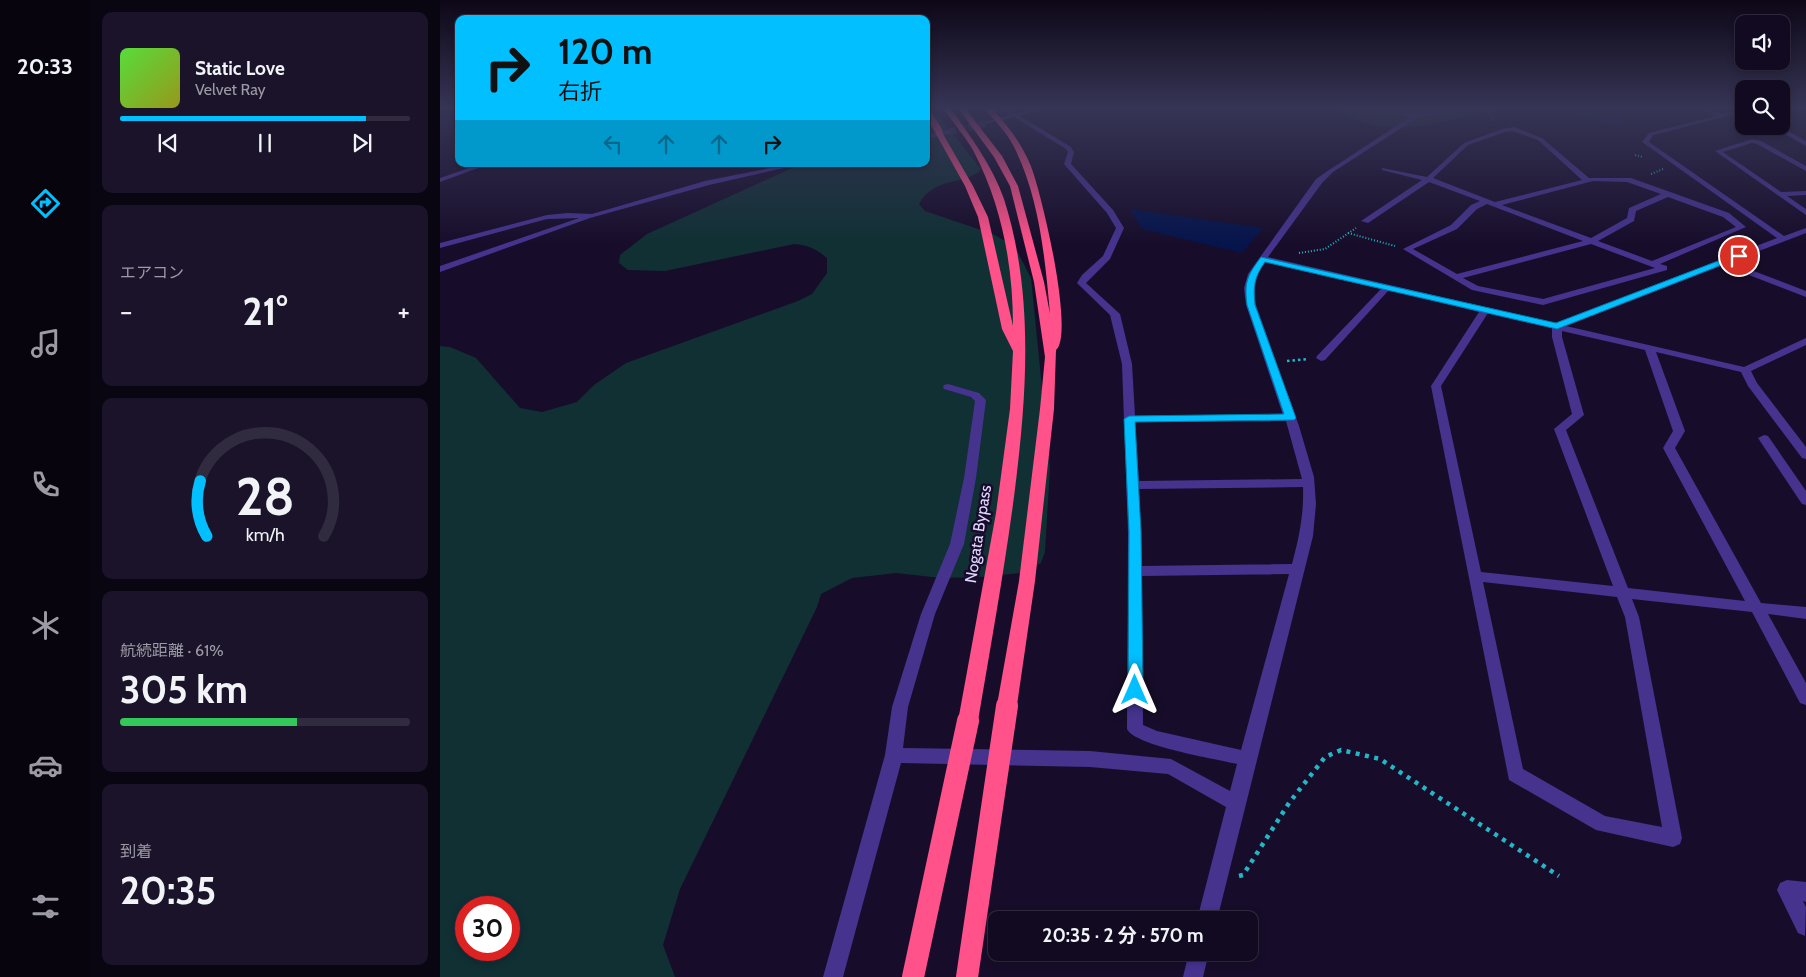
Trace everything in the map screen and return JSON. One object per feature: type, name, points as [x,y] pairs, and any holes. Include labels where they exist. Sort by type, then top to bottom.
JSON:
[{"type":"highway","points":[[954,154],[983,217],[1008,329],[1021,354]]},
{"type":"highway","name":"Nogata Bypass","points":[[912,977],[968,721],[986,619],[1010,473],[1021,354],[1017,284],[1008,231],[990,176],[980,154]]},
{"type":"highway","points":[[996,154],[1014,186],[1040,282],[1051,357]]},
{"type":"highway","points":[[967,977],[1027,581],[1047,409],[1051,357],[1057,328],[1044,221],[1032,182],[1020,154]]},
{"type":"street","points":[[1070,154],[1067,164],[1110,212],[1120,228],[1110,254],[1103,263],[1083,278],[1081,284],[1115,314],[1127,364],[1135,571],[1135,729],[1154,738],[1247,759]]},
{"type":"street","points":[[1209,911],[1247,759],[1306,536],[1310,504],[1308,484],[1290,418],[1251,305],[1249,288],[1252,274],[1319,181],[1359,154]]},
{"type":"street","points":[[1364,221],[1428,179],[1456,154]]},
{"type":"street","points":[[1557,154],[1587,180]]},
{"type":"street","points":[[1662,154],[1784,239]]},
{"type":"street","points":[[1722,154],[1806,213]]},
{"type":"street","points":[[1779,154],[1806,169]]},
{"type":"street","points":[[440,180],[477,167]]},
{"type":"street","points":[[440,270],[592,216],[708,183],[785,167]]},
{"type":"street","points":[[1384,170],[1428,179],[1686,276]]},
{"type":"street","points":[[1407,249],[1454,227],[1474,207],[1587,180],[1628,180],[1726,215],[1742,227],[1653,264]]},
{"type":"street","points":[[1779,194],[1806,193]]},
{"type":"street","points":[[1456,277],[1592,241],[1631,219],[1632,210],[1668,194]]},
{"type":"street","points":[[440,246],[547,216],[592,216]]},
{"type":"street","points":[[1557,326],[1806,230]]},
{"type":"street","points":[[1407,249],[1475,288],[1543,302],[1664,268]]},
{"type":"street","points":[[1264,259],[1745,370],[1806,341]]},
{"type":"street","points":[[1722,262],[1806,294]]},
{"type":"street","points":[[1321,358],[1387,287]]},
{"type":"street","points":[[1485,310],[1436,386],[1515,774],[1602,824],[1672,838],[1632,617],[1560,430],[1578,415],[1557,337],[1557,326]]},
{"type":"street","points":[[1649,348],[1679,431],[1669,448],[1806,698]]},
{"type":"street","points":[[1745,370],[1752,384],[1806,455]]},
{"type":"street","points":[[833,977],[894,755],[900,708],[928,614],[957,544],[970,478],[981,400],[975,395],[948,387]]},
{"type":"street","points":[[1129,419],[1290,418]]},
{"type":"street","points":[[1764,438],[1806,502]]},
{"type":"street","points":[[1132,485],[1308,484]]},
{"type":"street","points":[[1135,571],[1297,569]]},
{"type":"street","points":[[1475,576],[1806,613]]},
{"type":"street","points":[[894,755],[1090,758],[1171,767],[1236,803]]},
{"type":"street","points":[[1805,926],[1787,890],[1806,892]]},
{"type":"street","points":[[1193,977],[1197,961]]},
{"type":"path","points":[[1325,250],[1364,221]]},
{"type":"path","points":[[1348,233],[1382,244],[1407,249]]},
{"type":"path","points":[[1271,362],[1321,358]]},
{"type":"path","points":[[1217,883],[1243,874],[1289,803],[1325,756],[1340,750],[1380,759],[1559,876]]},
{"type":"green space","points":[[930,154],[969,154],[981,169],[967,178],[933,189],[919,204],[925,211],[993,234],[1005,241],[1016,249],[1031,278],[1050,468],[1045,552],[1041,563],[1021,573],[941,578],[896,573],[852,578],[821,594],[817,607],[680,889],[663,945],[675,977],[440,977],[440,346],[450,347],[476,358],[520,408],[542,412],[577,402],[594,385],[626,363],[798,301],[812,294],[827,273],[827,258],[812,248],[794,244],[665,271],[628,270],[619,263],[620,255],[647,234],[794,167],[930,167]]},
{"type":"shaded area","points":[[1130,209],[1263,228],[1242,253],[1142,229]]},
{"type":"route","points":[[1135,690],[1135,532],[1129,419],[1290,418],[1251,305],[1249,288],[1252,274],[1264,259],[1557,326],[1739,256]]}]
